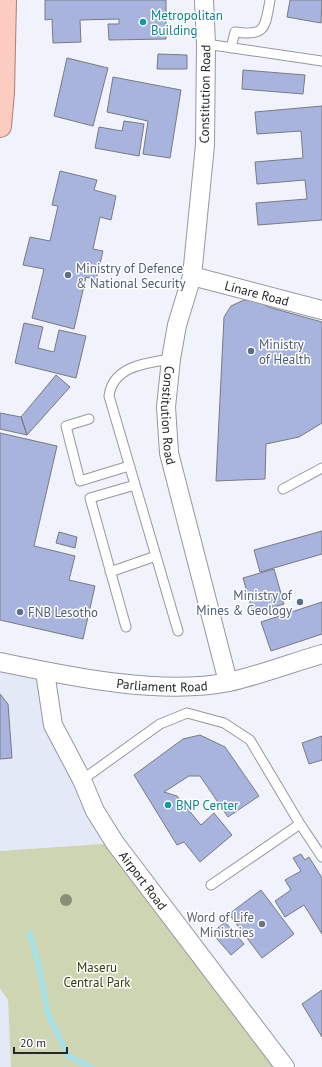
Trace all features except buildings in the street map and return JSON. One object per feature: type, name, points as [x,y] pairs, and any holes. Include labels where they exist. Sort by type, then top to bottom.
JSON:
[{"type":"main road","points":[[0,126],[5,0]]},
{"type":"street","name":"Constitution Road","points":[[204,0],[206,44],[205,145],[192,276],[177,325],[171,358],[166,407],[169,453],[228,682]]},
{"type":"street","name":"Linare Road","points":[[192,276],[322,310]]},
{"type":"street","name":"Parliament Road","points":[[0,662],[45,672],[143,686],[187,686],[228,682],[322,654]]},
{"type":"street","name":"Airport Road","points":[[45,672],[53,725],[82,780],[95,812],[115,843],[285,1067]]},
{"type":"lane","points":[[231,48],[235,32],[243,33],[261,30],[265,27],[270,0]]},
{"type":"lane","points":[[206,44],[322,61]]},
{"type":"lane","points":[[171,358],[127,370],[116,376],[111,385],[110,401],[178,630]]},
{"type":"lane","points":[[89,419],[66,426],[80,480],[130,466]]},
{"type":"lane","points":[[283,488],[322,468]]},
{"type":"lane","points":[[126,627],[90,498],[135,485]]},
{"type":"lane","points":[[110,572],[156,556]]},
{"type":"lane","points":[[82,780],[160,724],[187,713],[224,723],[250,740],[300,824],[322,857]]},
{"type":"lane","points":[[211,885],[273,844],[300,824]]},
{"type":"shaded area","points":[[0,662],[45,672],[53,725],[115,843],[0,851]]},
{"type":"shaded area","points":[[0,989],[8,1000],[11,1067],[0,1067]]},
{"type":"green space","name":"Maseru Central Park","points":[[115,843],[280,1067],[11,1067],[8,1000],[0,989],[0,851]]},
{"type":"waterway","points":[[30,934],[40,972],[48,1014],[68,1056],[90,1067]]},
{"type":"place","name":"Metropolitan Building","points":[[143,22]]},
{"type":"place","name":"Ministry of Defence & National Security","points":[[68,275]]},
{"type":"place","name":"Ministry of Health","points":[[251,351]]},
{"type":"place","name":"Ministry of Mines & Geology","points":[[300,602]]},
{"type":"place","name":"FNB Lesotho","points":[[20,612]]},
{"type":"place","name":"BNP Center","points":[[168,805]]},
{"type":"place","name":"Word of Life Ministries","points":[[262,924]]}]
